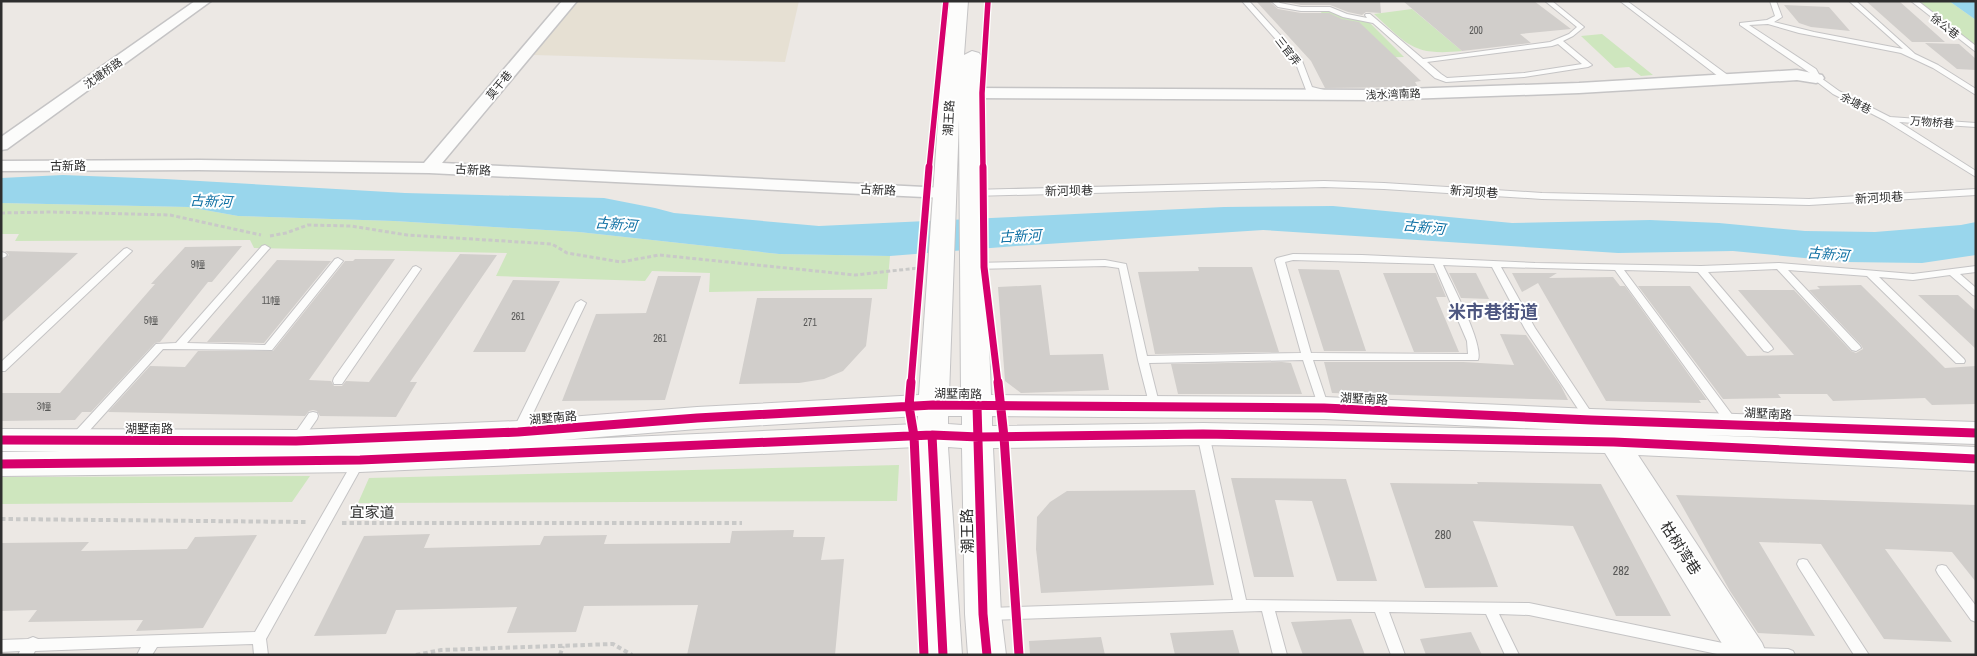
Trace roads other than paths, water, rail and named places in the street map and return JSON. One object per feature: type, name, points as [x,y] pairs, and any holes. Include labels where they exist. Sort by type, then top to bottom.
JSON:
[{"type":"main road","name":"潮王路","points":[[943,655],[925,266],[944,204],[950,94],[959,1]]},
{"type":"main road","name":"潮王路","points":[[976,1],[970,94],[973,203],[972,259],[983,614],[987,655]]},
{"type":"main road","name":"湖墅南路","points":[[978,422],[1155,407],[1324,408],[1976,459]]},
{"type":"main road","name":"湖墅南路","points":[[1,440],[296,440],[518,432],[697,418],[933,420],[1203,434],[1602,431],[1732,424],[1976,432]]},
{"type":"main road","name":"湖墅南路","points":[[1,464],[360,460],[933,420]]},
{"type":"main road","name":"枯树湾巷","points":[[1602,431],[1749,654]]},
{"type":"street","name":"沈塘桥路","points":[[1,146],[204,1]]},
{"type":"street","name":"莫干巷","points":[[429,168],[570,1]]},
{"type":"street","name":"浅水湾南路","points":[[970,94],[1331,94],[1579,88],[1797,75],[1816,78]]},
{"type":"street","name":"古新路","points":[[1,166],[208,165],[429,168],[944,204]]},
{"type":"lane","name":"三官弄","points":[[1245,1],[1298,60],[1309,88],[1331,94]]},
{"type":"lane","points":[[1274,1],[1278,5],[1301,9],[1330,9],[1345,16],[1375,21]]},
{"type":"lane","points":[[1421,62],[1552,44],[1571,35],[1581,27],[1548,1]]},
{"type":"lane","points":[[1623,1],[1726,78]]},
{"type":"lane","points":[[1768,22],[1779,17],[1773,1]]},
{"type":"lane","points":[[1852,1],[1916,57]]},
{"type":"lane","name":"徐公巷","points":[[1914,1],[1976,50]]},
{"type":"lane","points":[[1368,15],[1421,62],[1446,80],[1524,75],[1588,65],[1559,41]]},
{"type":"lane","points":[[1768,22],[1814,35],[1893,48],[1916,57],[1976,93]]},
{"type":"lane","name":"余塘巷","points":[[1768,22],[1742,24],[1813,71],[1816,78],[1827,87],[1888,119],[1976,175]]},
{"type":"lane","points":[[1959,82],[1976,84]]},
{"type":"lane","name":"万物桥巷","points":[[1888,119],[1976,124]]},
{"type":"lane","name":"新河坝巷","points":[[973,203],[1324,184],[1542,196],[1809,202],[1976,192]]},
{"type":"lane","points":[[178,347],[265,248]]},
{"type":"lane","points":[[1,368],[127,250]]},
{"type":"lane","points":[[1324,408],[1280,260],[1293,257],[1352,258],[1701,269],[1779,266],[1913,277],[1976,269]]},
{"type":"lane","points":[[972,259],[1123,266],[1155,407]]},
{"type":"lane","points":[[74,440],[160,346],[268,348],[338,261]]},
{"type":"lane","points":[[1143,360],[1307,356],[1474,358],[1472,341],[1437,261]]},
{"type":"lane","points":[[1495,264],[1530,329],[1602,431]]},
{"type":"lane","points":[[1779,266],[1856,348]]},
{"type":"lane","points":[[1617,267],[1732,424]]},
{"type":"lane","points":[[338,381],[416,269]]},
{"type":"lane","points":[[1701,269],[1768,349]]},
{"type":"lane","points":[[1952,272],[1976,293]]},
{"type":"lane","points":[[1870,274],[1960,361]]},
{"type":"lane","points":[[518,432],[581,303]]},
{"type":"lane","points":[[296,440],[313,416]]},
{"type":"lane","points":[[1203,434],[1241,605]]},
{"type":"lane","points":[[261,655],[259,638],[360,460]]},
{"type":"lane","points":[[1803,564],[1862,655]]},
{"type":"lane","points":[[1942,570],[1976,616]]},
{"type":"lane","points":[[983,614],[1241,605],[1529,609],[1749,654],[1788,655]]},
{"type":"lane","points":[[1267,605],[1280,655]]},
{"type":"lane","points":[[1380,607],[1398,655]]},
{"type":"lane","points":[[1490,609],[1512,655]]},
{"type":"lane","points":[[1,646],[29,649],[153,641],[259,638]]},
{"type":"lane","points":[[144,655],[153,641]]},
{"type":"water","points":[[1949,1],[1976,1],[1976,20]]},
{"type":"water","name":"古新河","points":[[63,175],[405,193],[604,198],[674,213],[819,226],[1224,207],[1333,206],[1512,223],[1650,220],[1719,223],[1805,231],[1875,232],[1961,225],[1976,222],[1976,255],[1922,263],[1846,262],[1733,251],[1618,253],[1263,230],[890,256],[779,254],[579,232],[394,221],[238,216],[188,207],[1,203],[1,178]]},
{"type":"district","name":"米市巷街道","points":[[1493,311]]}]
